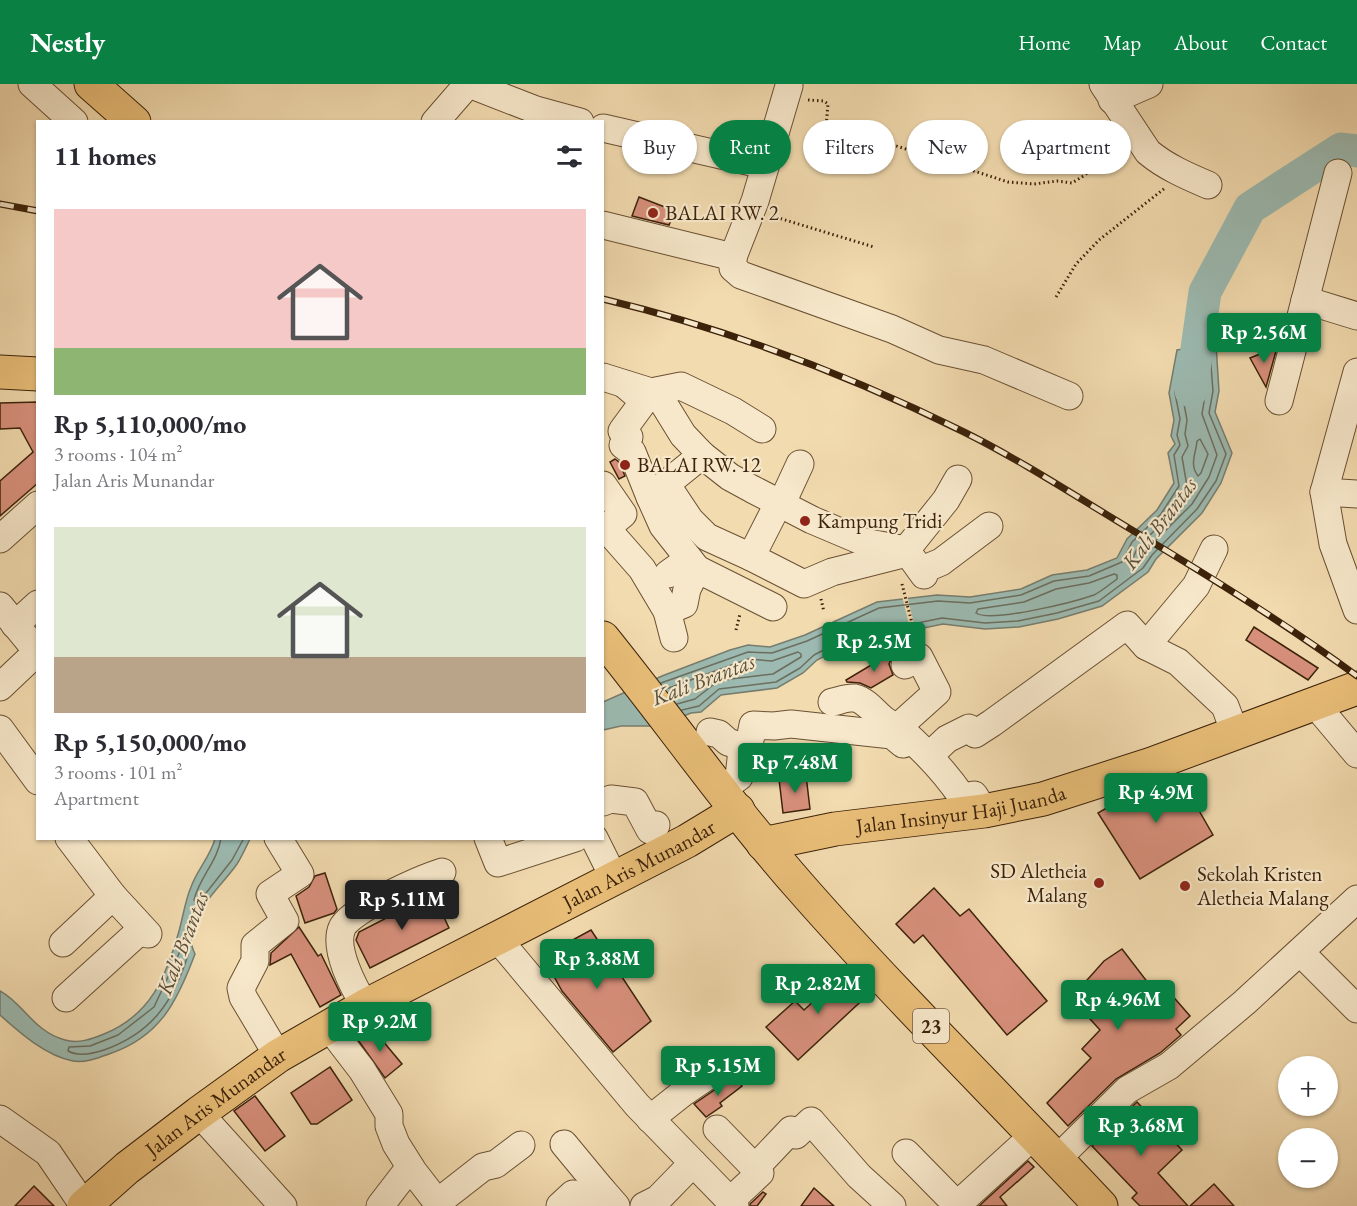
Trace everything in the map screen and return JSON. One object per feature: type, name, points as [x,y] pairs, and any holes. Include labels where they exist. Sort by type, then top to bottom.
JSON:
[{"type":"main road","points":[[106,89],[132,120]]},
{"type":"main road","points":[[0,372],[36,374]]},
{"type":"main road","name":"23","points":[[605,641],[763,844],[848,941],[1101,1206]]},
{"type":"main road","name":"Jalan Insinyur Haji Juanda","points":[[763,844],[835,829],[984,811],[1043,799],[1094,784],[1357,688]]},
{"type":"main road","name":"Jalan Aris Munandar","points":[[84,1206],[127,1168],[278,1056],[365,1006],[687,841],[730,799]]},
{"type":"street","points":[[32,84],[72,120]]},
{"type":"street","points":[[437,120],[468,84],[536,110],[573,120]]},
{"type":"street","points":[[1127,120],[1108,92],[1149,84]]},
{"type":"street","points":[[778,120],[786,94]]},
{"type":"street","points":[[1131,126],[1148,152],[1157,159],[1208,185]]},
{"type":"street","points":[[604,128],[709,152]]},
{"type":"street","points":[[1279,401],[1338,173]]},
{"type":"street","points":[[762,174],[733,257],[733,268],[741,275],[892,329],[939,350],[984,360],[1069,396]]},
{"type":"street","points":[[604,225],[733,257]]},
{"type":"street","points":[[1305,300],[1357,315]]},
{"type":"street","points":[[1357,372],[1324,492],[1333,544],[1357,610]]},
{"type":"street","points":[[613,380],[651,392],[662,401],[683,435],[702,455],[730,477],[779,505],[910,563]]},
{"type":"street","points":[[613,380],[644,401],[612,425],[629,437],[623,445],[632,452],[658,491],[707,537],[804,585],[832,572],[910,563],[941,562],[990,526]]},
{"type":"street","points":[[651,392],[681,386],[733,411],[762,429]]},
{"type":"street","points":[[658,491],[702,455]]},
{"type":"street","points":[[743,592],[753,561],[800,464]]},
{"type":"street","points":[[910,563],[958,479]]},
{"type":"street","points":[[604,486],[623,514],[606,528],[642,568],[668,611],[674,638]]},
{"type":"street","points":[[658,491],[663,526],[685,568],[687,588],[684,604],[668,611]]},
{"type":"street","points":[[1324,492],[1357,494]]},
{"type":"street","points":[[910,563],[924,497]]},
{"type":"street","points":[[0,539],[36,510]]},
{"type":"street","points":[[1146,646],[1196,586],[1214,549]]},
{"type":"street","points":[[685,568],[773,607]]},
{"type":"street","points":[[36,605],[8,616],[36,650]]},
{"type":"street","points":[[730,799],[739,777],[745,746],[753,725],[791,724],[892,735],[904,745],[947,739],[969,728],[975,734],[1127,624],[1146,646],[1178,662],[1225,706],[1234,733]]},
{"type":"street","points":[[0,687],[36,652]]},
{"type":"street","points":[[911,655],[919,657],[937,692],[914,743]]},
{"type":"street","points":[[832,702],[856,698],[865,703],[914,743],[950,779],[962,797],[974,795],[984,811]]},
{"type":"street","points":[[1315,704],[1357,754]]},
{"type":"street","points":[[710,732],[719,734],[728,742],[745,746]]},
{"type":"street","points":[[3,739],[36,779]]},
{"type":"street","points":[[604,802],[611,799],[635,802],[650,830],[656,825]]},
{"type":"street","points":[[278,1056],[243,997],[241,988],[255,961],[255,945],[285,921],[270,894],[300,874],[279,840]]},
{"type":"street","points":[[489,840],[498,863],[518,847],[562,840]]},
{"type":"street","points":[[595,840],[614,878]]},
{"type":"street","points":[[66,998],[145,932],[113,896],[78,842]]},
{"type":"street","points":[[365,1006],[352,985],[342,951],[340,935],[344,923],[374,903],[426,877],[442,872]]},
{"type":"street","points":[[63,943],[113,896]]},
{"type":"street","points":[[1057,1159],[1127,1090],[1168,1066],[1245,1002],[1357,899]]},
{"type":"street","points":[[497,938],[584,1044],[650,1119],[733,1204],[760,1173],[717,1129]]},
{"type":"street","points":[[1300,952],[1357,1010]]},
{"type":"street","points":[[330,1027],[362,1070],[388,1114],[389,1126],[396,1144],[438,1204],[483,1167],[496,1164],[521,1145]]},
{"type":"street","points":[[650,1119],[725,1064]]},
{"type":"street","points":[[199,1113],[277,1204]]},
{"type":"street","points":[[0,1119],[48,1153],[84,1206]]},
{"type":"street","points":[[755,1168],[791,1130],[796,1135],[811,1121],[859,1176],[892,1206]]},
{"type":"street","points":[[906,1153],[956,1206],[1034,1135]]},
{"type":"street","points":[[560,1206],[573,1194],[584,1206],[609,1198],[564,1144]]},
{"type":"street","points":[[644,1206],[658,1199],[693,1163]]},
{"type":"street","points":[[380,1206],[410,1167]]},
{"type":"path","points":[[786,94],[826,102],[829,105],[826,127],[847,130],[1008,182],[1072,183],[1085,174]]},
{"type":"path","points":[[1056,297],[1076,264],[1099,240],[1183,174]]},
{"type":"path","points":[[751,210],[874,247]]},
{"type":"path","points":[[910,563],[911,655]]},
{"type":"water","points":[[1216,344],[1219,391],[1215,412],[1232,453],[1221,483],[1202,513],[1156,559],[1148,572],[1102,606],[1058,619],[1019,627],[985,629],[943,624],[850,643],[817,660],[803,673],[777,688],[721,695],[701,712],[691,713],[659,726],[621,726],[604,730],[604,702],[730,650],[748,645],[770,647],[805,635],[877,602],[937,595],[970,597],[1021,589],[1052,575],[1087,570],[1117,558],[1127,539],[1157,510],[1174,483],[1168,453],[1175,444],[1171,436],[1174,420],[1169,393],[1177,350]]},
{"type":"water","points":[[215,840],[249,840],[237,864],[196,918],[191,942],[195,954],[173,1002],[154,1028],[127,1047],[87,1061],[73,1061],[43,1049],[0,1015],[0,991],[54,1036],[75,1041],[104,1034],[134,1016],[145,1005],[162,979],[174,948],[189,892]]},
{"type":"pier","points":[[907,595],[916,632],[911,633],[902,596]]},
{"type":"building","name":"BALAI RW. 2","points":[[639,197],[675,211],[669,225],[632,216]]},
{"type":"building","points":[[1270,350],[1276,351],[1266,387],[1250,358]]},
{"type":"building","points":[[36,402],[36,485],[0,516],[0,481],[33,452],[20,428],[0,429],[0,403]]},
{"type":"building","points":[[615,459],[619,462],[625,476],[619,479],[610,462]]},
{"type":"building","points":[[1254,627],[1318,668],[1308,680],[1246,640]]},
{"type":"building","points":[[898,649],[889,664],[893,675],[871,688],[860,683],[847,682],[846,680]]},
{"type":"building","points":[[1178,774],[1213,835],[1140,879],[1098,813],[1142,787]]},
{"type":"building","points":[[806,775],[810,809],[783,813],[779,779]]},
{"type":"building","points":[[325,873],[337,909],[334,913],[305,923],[296,896],[309,887],[315,876]]},
{"type":"building","points":[[934,888],[960,916],[969,909],[1047,1001],[1007,1035],[923,935],[914,943],[896,924]]},
{"type":"building","points":[[433,894],[449,928],[370,968],[356,940],[359,932]]},
{"type":"building","points":[[299,927],[318,956],[321,954],[341,995],[320,1007],[291,954],[270,965],[271,953]]},
{"type":"building","points":[[591,930],[651,1021],[613,1052],[562,991],[543,956]]},
{"type":"building","points":[[1122,949],[1155,992],[1163,985],[1190,1016],[1176,1029],[1181,1035],[1160,1053],[1116,1079],[1068,1126],[1047,1103],[1091,1058],[1082,1049],[1100,1030],[1071,998],[1104,961]]},
{"type":"building","points":[[849,969],[871,992],[798,1060],[766,1027],[795,1001],[804,1010]]},
{"type":"building","points":[[372,1028],[402,1064],[385,1078],[358,1040]]},
{"type":"building","points":[[330,1067],[352,1100],[317,1124],[311,1124],[291,1093]]},
{"type":"building","points":[[735,1076],[742,1086],[720,1103],[722,1106],[706,1117],[694,1104]]},
{"type":"building","points":[[255,1096],[285,1136],[265,1151],[234,1111]]},
{"type":"building","points":[[1137,1102],[1182,1150],[1158,1173],[1188,1206],[1140,1206],[1132,1198],[1137,1193],[1092,1146]]},
{"type":"building","points":[[1028,1161],[1034,1167],[1000,1197],[1007,1206],[979,1206]]},
{"type":"building","points":[[1214,1184],[1234,1206],[1190,1206]]},
{"type":"building","points":[[34,1186],[54,1206],[15,1206]]},
{"type":"building","points":[[814,1188],[834,1206],[801,1206]]},
{"type":"building","points":[[763,1192],[766,1194],[757,1206],[750,1206],[750,1204]]},
{"type":"waterway","name":"Kali Brantas","points":[[1191,391],[1205,292],[1250,208],[1341,149],[1357,151]]},
{"type":"railway","points":[[0,204],[36,211]]},
{"type":"railway","points":[[604,299],[696,324],[787,355],[877,391],[986,443],[1218,582],[1357,676]]},
{"type":"place","name":"BALAI RW. 2","points":[[653,213]]},
{"type":"place","name":"BALAI RW. 12","points":[[625,465]]},
{"type":"place","name":"Kampung Tridi","points":[[805,521]]},
{"type":"place","name":"SD Aletheia Malang","points":[[1099,883]]},
{"type":"place","name":"Sekolah Kristen Aletheia Malang","points":[[1185,886]]}]
